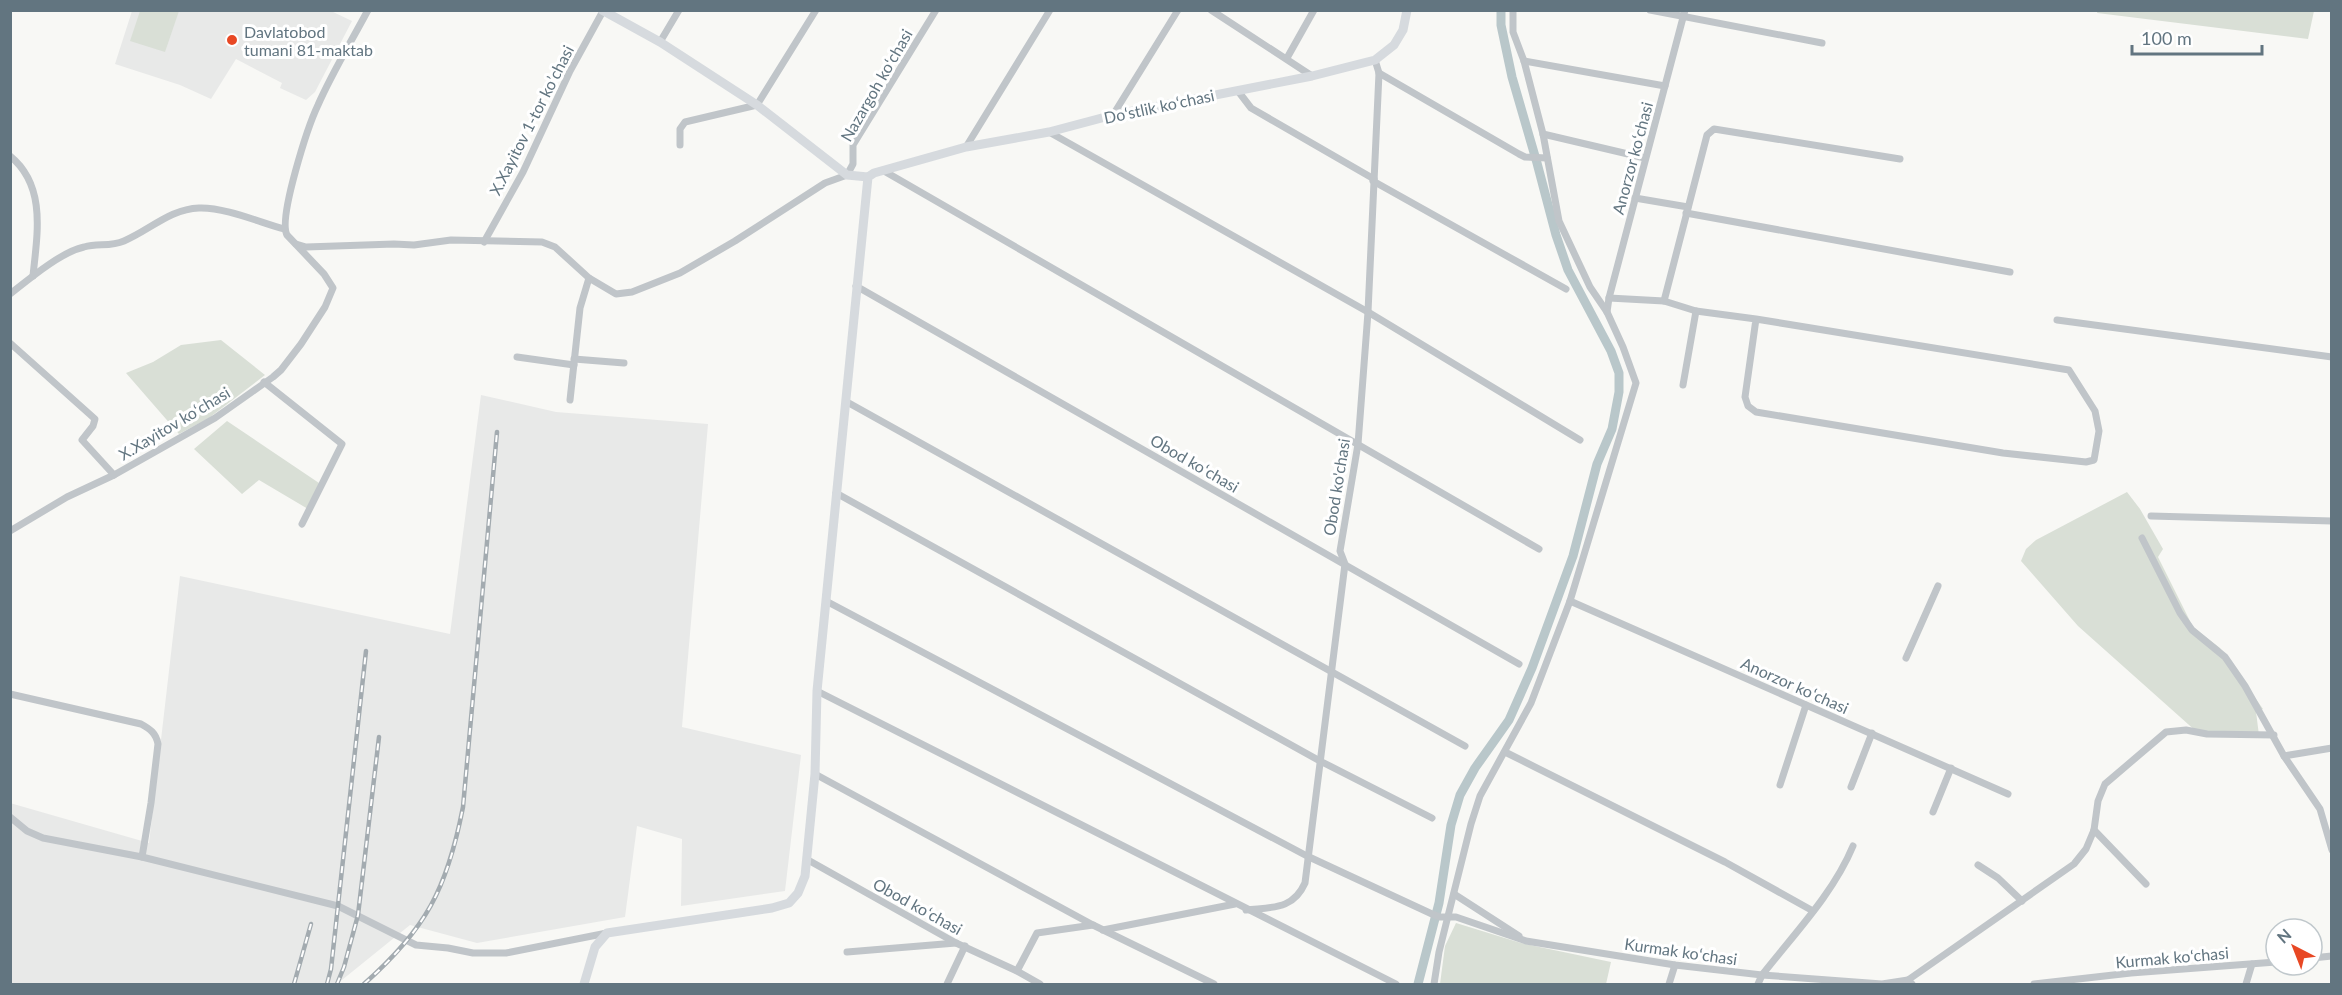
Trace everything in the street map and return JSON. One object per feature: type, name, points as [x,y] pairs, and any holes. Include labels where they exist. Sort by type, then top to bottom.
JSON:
[{"type":"street","points":[[10,294],[72,251],[85,246],[110,246],[125,241],[172,213],[185,209],[201,207],[217,210],[284,229],[290,191],[317,107],[368,10]]},
{"type":"street","points":[[660,42],[679,10]]},
{"type":"street","points":[[680,145],[680,129],[685,122],[757,105],[816,10]]},
{"type":"street","name":"Nazargoh koʻchasi","points":[[847,175],[853,164],[853,145],[936,10]]},
{"type":"street","points":[[966,147],[1050,10]]},
{"type":"street","points":[[1113,115],[1178,10]]},
{"type":"street","points":[[1211,10],[1312,76]]},
{"type":"street","points":[[1287,58],[1314,10]]},
{"type":"street","name":"Doʻstlik koʻchasi","points":[[868,177],[966,147],[1049,132],[1113,115],[1312,76],[1375,60],[1394,45],[1403,30],[1407,10]]},
{"type":"street","points":[[1434,984],[1439,952],[1480,796],[1531,703],[1570,601],[1635,383],[1623,347],[1607,312],[1590,287],[1559,221],[1543,134],[1524,62],[1513,32],[1513,10]]},
{"type":"street","points":[[1650,10],[1684,14],[1822,43]]},
{"type":"street","points":[[602,11],[660,42],[757,105],[847,175]]},
{"type":"street","name":"X.Xayitov 1-tor koʼchasi","points":[[484,242],[523,172],[561,90],[602,11]]},
{"type":"street","name":"Anorzor koʻchasi","points":[[1607,312],[1684,14]]},
{"type":"street","name":"Obod ko'chasi","points":[[1246,910],[1281,906],[1292,902],[1300,894],[1305,883],[1345,564],[1340,550],[1358,444],[1368,312],[1374,180],[1378,73],[1375,60]]},
{"type":"street","points":[[1524,62],[1665,86]]},
{"type":"street","points":[[1378,73],[1525,157],[1547,158]]},
{"type":"street","points":[[1238,91],[1251,108],[1566,289]]},
{"type":"street","points":[[1664,301],[1707,135],[1714,129],[1900,159]]},
{"type":"street","points":[[1049,132],[1368,312],[1580,440]]},
{"type":"street","points":[[1543,134],[1645,158]]},
{"type":"street","points":[[10,156],[20,164],[37,197],[38,217],[33,276]]},
{"type":"street","points":[[884,171],[1539,549]]},
{"type":"street","points":[[10,818],[27,831],[43,838],[142,857],[338,906],[416,945],[473,953],[506,952],[607,933],[772,908],[789,903],[798,893],[808,861],[815,774],[817,691],[868,177],[847,175],[825,183],[735,241],[680,273],[632,292],[616,294],[589,278],[555,246],[542,242],[451,240],[414,245],[306,247],[296,244]]},
{"type":"street","points":[[1635,198],[2010,272]]},
{"type":"street","name":"X.Xayitov koʻchasi","points":[[10,531],[67,497],[114,475],[215,418],[281,370],[301,344],[332,293],[331,283],[284,229]]},
{"type":"street","points":[[570,400],[580,308],[589,278]]},
{"type":"street","name":"Obod koʻchasi","points":[[856,286],[1519,664]]},
{"type":"street","points":[[1609,298],[1664,301],[1696,311],[1756,319],[2069,370],[2095,411],[2099,431],[2094,460],[2086,462],[2003,453],[1756,412],[1748,406],[1744,397],[1756,319]]},
{"type":"street","points":[[1683,385],[1696,311]]},
{"type":"street","points":[[2057,320],[2331,357]]},
{"type":"street","name":"X.Xayitov koʻchasi","points":[[10,343],[95,419],[93,426],[82,440],[114,475]]},
{"type":"street","points":[[517,357],[574,362],[624,363]]},
{"type":"street","points":[[264,382],[342,444],[302,524]]},
{"type":"street","points":[[847,402],[1465,746]]},
{"type":"street","points":[[837,493],[1320,762],[1432,818]]},
{"type":"street","points":[[2151,516],[2331,520]]},
{"type":"street","points":[[2142,538],[2180,613],[2192,630],[2225,657],[2245,686],[2284,756],[2320,809],[2330,845]]},
{"type":"street","points":[[1906,658],[1938,586]]},
{"type":"street","points":[[826,601],[1307,856]]},
{"type":"street","name":"Anorzor koʻchasi","points":[[1570,601],[2008,794]]},
{"type":"street","points":[[817,691],[1396,984]]},
{"type":"street","points":[[10,694],[141,724],[152,730],[157,737],[158,744],[152,803],[142,857]]},
{"type":"street","points":[[1779,785],[1806,705]]},
{"type":"street","points":[[1910,982],[2074,864],[2086,849],[2094,830],[2098,801],[2105,784],[2166,732],[2186,730],[2207,734],[2274,735]]},
{"type":"street","points":[[1851,787],[1872,733]]},
{"type":"street","points":[[2284,756],[2331,748]]},
{"type":"street","points":[[1505,752],[1725,861],[1813,911]]},
{"type":"street","points":[[1933,812],[1951,768]]},
{"type":"street","points":[[815,774],[1093,925],[1214,984]]},
{"type":"street","points":[[2094,830],[2146,884]]},
{"type":"street","points":[[1758,984],[1762,975],[1813,911],[1845,865],[1853,846]]},
{"type":"street","name":"Kurmak koʻchasi","points":[[1307,856],[1432,914],[1440,917],[1456,917],[1526,941],[1675,965],[1762,975],[1882,984],[1910,982]]},
{"type":"street","name":"Obod koʻchasi","points":[[808,861],[956,943],[1040,984]]},
{"type":"street","points":[[1978,865],[1998,878],[2022,901]]},
{"type":"street","points":[[1454,894],[1526,941]]},
{"type":"street","points":[[1103,930],[1235,904]]},
{"type":"street","points":[[1017,971],[1036,933],[1093,925]]},
{"type":"street","points":[[584,984],[595,947],[607,933]]},
{"type":"street","points":[[847,952],[956,943]]},
{"type":"street","points":[[947,984],[965,946]]},
{"type":"street","name":"Kurmak koʻchasi","points":[[2034,984],[2131,973],[2264,963]]},
{"type":"street","points":[[2246,984],[2252,964]]},
{"type":"street","points":[[1669,984],[1675,965]]},
{"type":"street","points":[[1023,984],[1026,977]]},
{"type":"shaded area","points":[[2098,10],[2314,11],[2308,39],[2097,13]]},
{"type":"shaded area","name":"Davlatobod tumani 81-maktab","points":[[132,11],[331,11],[352,21],[315,92],[306,100],[280,88],[282,83],[236,59],[211,99],[180,85],[115,64]]},
{"type":"shaded area","points":[[140,11],[179,11],[165,52],[130,41]]},
{"type":"shaded area","points":[[221,340],[265,375],[209,418],[179,434],[126,373],[153,362],[181,345]]},
{"type":"shaded area","points":[[481,395],[556,412],[708,424],[682,727],[801,755],[785,891],[681,906],[682,839],[637,826],[625,917],[477,943],[410,925],[337,984],[11,984],[10,803],[149,843],[180,576],[450,634]]},
{"type":"shaded area","points":[[227,421],[319,483],[308,509],[259,480],[242,494],[194,449]]},
{"type":"shaded area","points":[[2127,492],[2140,509],[2163,549],[2158,557],[2193,627],[2220,648],[2263,709],[2256,712],[2259,735],[2198,733],[2078,626],[2021,561],[2026,549],[2036,540]]},
{"type":"shaded area","points":[[1456,923],[1521,943],[1611,962],[1606,984],[1440,984],[1445,946]]},
{"type":"waterway","points":[[1418,984],[1439,903],[1451,825],[1460,795],[1475,768],[1509,720],[1532,668],[1573,556],[1597,464],[1612,429],[1619,392],[1619,373],[1611,351],[1568,270],[1556,235],[1512,77],[1501,25],[1501,10]]},
{"type":"railway","points":[[364,984],[403,945],[431,906],[441,885],[457,836],[463,807],[497,432]]},
{"type":"railway","points":[[327,984],[331,969],[366,651]]},
{"type":"railway","points":[[337,984],[358,915],[379,737]]},
{"type":"railway","points":[[294,984],[311,924]]},
{"type":"place","name":"Davlatobod tumani 81-maktab","points":[[232,40]]}]
